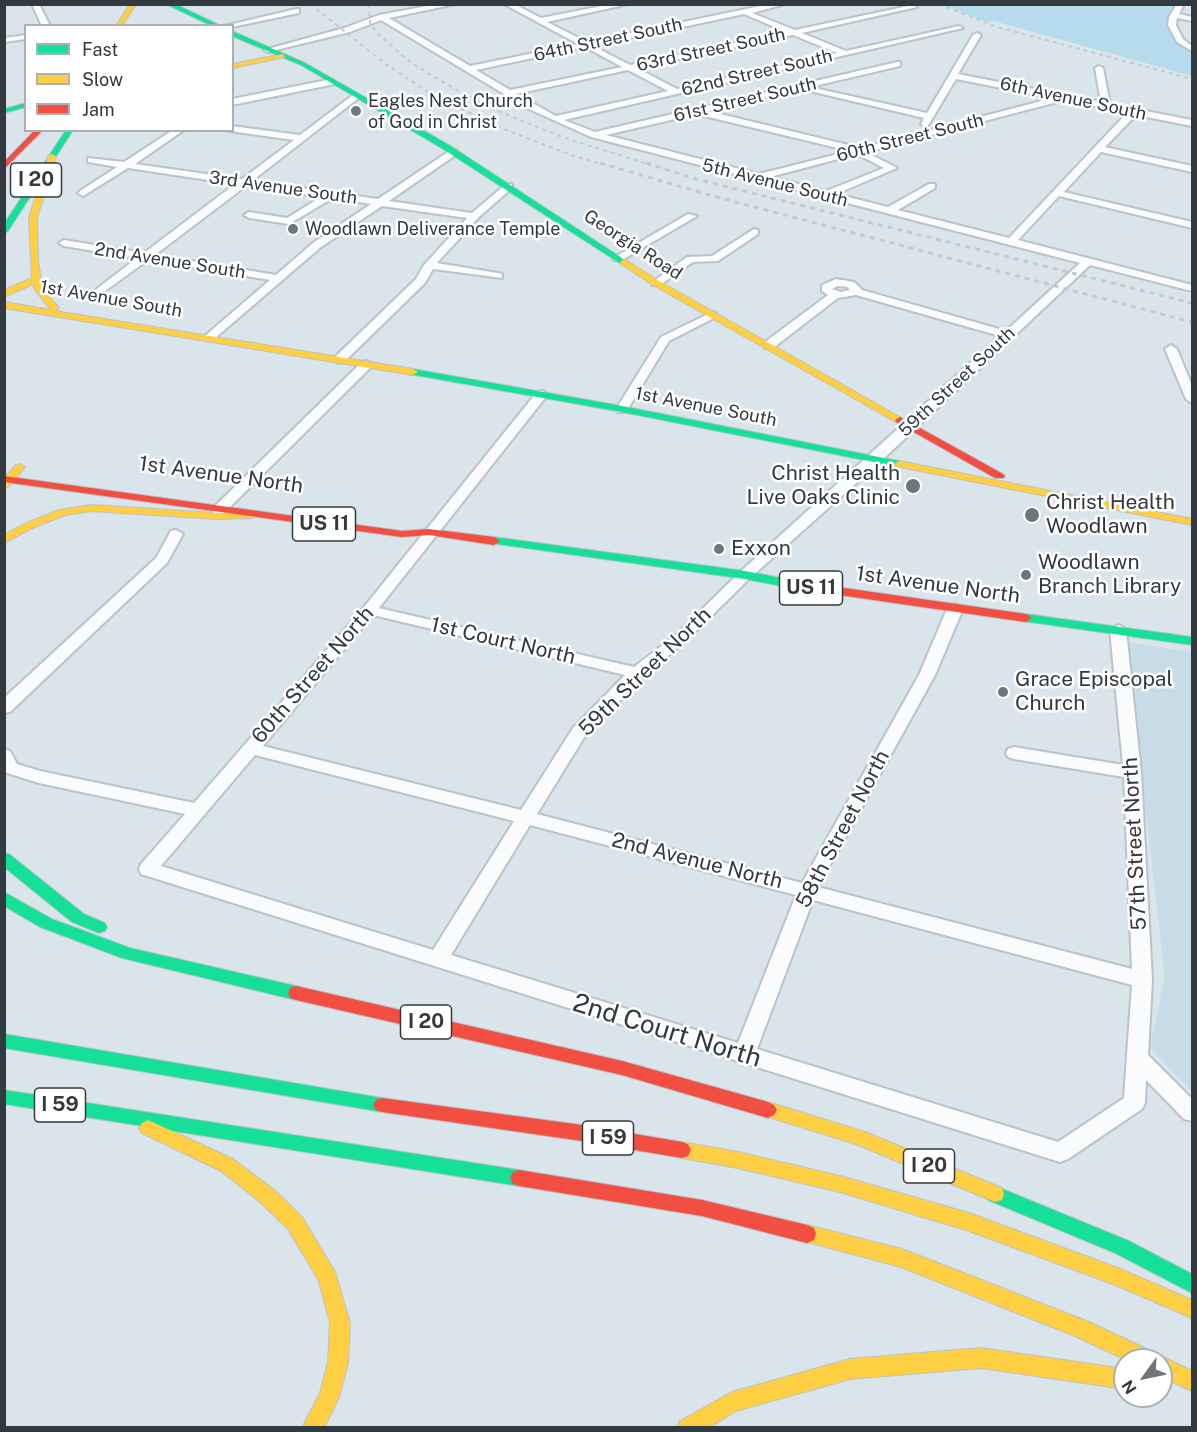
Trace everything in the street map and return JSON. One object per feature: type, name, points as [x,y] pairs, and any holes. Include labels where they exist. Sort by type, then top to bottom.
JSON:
[{"type":"main road","points":[[169,4],[214,24]]},
{"type":"main road","points":[[120,24],[131,7]]},
{"type":"main road","name":"Georgia Road","points":[[234,33],[332,82],[454,152],[656,283],[1016,486]]},
{"type":"main road","points":[[234,66],[283,56]]},
{"type":"main road","points":[[6,108],[24,105]]},
{"type":"main road","points":[[4,166],[38,132]]},
{"type":"main road","name":"I 20","points":[[15,176],[45,132]]},
{"type":"main road","name":"I 20","points":[[4,231],[69,132]]},
{"type":"main road","points":[[52,156],[33,218],[35,280],[38,288],[54,308]]},
{"type":"main road","points":[[4,296],[35,280]]},
{"type":"main road","name":"1st Avenue South","points":[[4,296],[54,308],[197,331],[210,337]]},
{"type":"main road","name":"1st Avenue South","points":[[4,305],[340,358],[366,365],[541,394],[876,458],[1192,522]]},
{"type":"main road","name":"1st Avenue North","points":[[4,465],[412,525],[429,532]]},
{"type":"main road","points":[[6,481],[20,467]]},
{"type":"main road","name":"1st Avenue North","points":[[6,481],[402,534],[429,532],[745,575],[840,593],[1192,641]]},
{"type":"main road","points":[[4,540],[26,527],[63,512],[92,508],[216,516],[252,515]]},
{"type":"main road","points":[[4,858],[78,918],[198,970]]},
{"type":"main road","name":"I 20","points":[[4,898],[46,922],[128,954],[622,1068],[860,1137],[1122,1247],[1192,1284]]},
{"type":"main road","name":"I 59","points":[[4,1041],[399,1108],[582,1133],[738,1160],[840,1184],[969,1222],[1118,1277],[1192,1308]]},
{"type":"main road","name":"I 59","points":[[4,1097],[702,1208],[902,1258],[1082,1329],[1122,1348]]},
{"type":"main road","points":[[115,1113],[227,1165],[266,1195],[295,1223],[328,1278],[340,1323],[335,1374],[329,1397],[312,1428]]},
{"type":"main road","points":[[687,1428],[732,1402],[850,1369],[981,1358],[1113,1377]]},
{"type":"main road","points":[[1173,1372],[1192,1381]]},
{"type":"street","points":[[35,4],[45,24]]},
{"type":"street","points":[[268,50],[347,30],[381,14],[453,4]]},
{"type":"street","points":[[507,4],[678,92]]},
{"type":"street","points":[[539,21],[626,4]]},
{"type":"street","points":[[729,4],[844,53]]},
{"type":"street","name":"64th Street South","points":[[468,69],[783,4]]},
{"type":"street","points":[[1181,4],[1172,25],[1178,38],[1192,49]]},
{"type":"street","name":"63rd Street South","points":[[509,93],[913,7]]},
{"type":"street","points":[[234,25],[296,10]]},
{"type":"street","name":"5th Avenue South","points":[[381,14],[509,93],[555,119],[594,135],[1192,288]]},
{"type":"street","points":[[1175,15],[1192,19]]},
{"type":"street","name":"62nd Street South","points":[[555,119],[959,28]]},
{"type":"street","points":[[920,135],[977,35]]},
{"type":"street","points":[[4,40],[24,37]]},
{"type":"street","name":"61st Street South","points":[[594,135],[897,64]]},
{"type":"street","points":[[1099,68],[1106,106]]},
{"type":"street","name":"6th Avenue South","points":[[954,76],[1192,123]]},
{"type":"street","points":[[234,102],[332,82]]},
{"type":"street","points":[[800,87],[929,116]]},
{"type":"street","points":[[98,293],[356,97]]},
{"type":"street","name":"60th Street South","points":[[755,178],[1064,98]]},
{"type":"street","points":[[697,111],[858,151],[892,168],[825,195]]},
{"type":"street","points":[[1011,242],[1134,111]]},
{"type":"street","points":[[234,129],[301,138]]},
{"type":"street","points":[[162,132],[170,137]]},
{"type":"street","points":[[83,194],[177,132]]},
{"type":"street","points":[[1099,149],[1192,169]]},
{"type":"street","points":[[210,337],[317,245],[454,152]]},
{"type":"street","name":"3rd Avenue South","points":[[91,160],[474,216]]},
{"type":"street","points":[[340,358],[420,281],[430,265],[474,216],[509,186]]},
{"type":"street","points":[[888,212],[932,186]]},
{"type":"street","points":[[1057,193],[1192,225]]},
{"type":"street","points":[[249,214],[289,221],[332,195]]},
{"type":"street","points":[[618,258],[692,216]]},
{"type":"street","points":[[656,283],[691,259],[714,259],[754,232]]},
{"type":"street","name":"2nd Avenue South","points":[[64,243],[277,278]]},
{"type":"street","name":"59th Street South","points":[[826,503],[1087,262]]},
{"type":"street","points":[[430,265],[498,276]]},
{"type":"street","points":[[769,345],[836,295],[850,295],[856,292],[1008,335]]},
{"type":"street","points":[[622,409],[665,339],[712,315]]},
{"type":"street","points":[[1171,349],[1192,399]]},
{"type":"street","points":[[219,510],[229,497],[366,365]]},
{"type":"street","name":"60th Street North","points":[[148,869],[369,610],[541,394]]},
{"type":"street","name":"59th Street North","points":[[438,959],[579,732],[637,673],[682,637],[745,575],[826,503]]},
{"type":"street","points":[[4,708],[162,560],[176,534]]},
{"type":"street","name":"58th Street North","points":[[744,1055],[807,890],[927,675],[955,609]]},
{"type":"street","name":"1st Court North","points":[[369,610],[637,673]]},
{"type":"street","name":"57th Street North","points":[[1118,630],[1132,772],[1142,980],[1138,1059]]},
{"type":"street","name":"2nd Avenue North","points":[[250,748],[807,890],[1142,980]]},
{"type":"street","points":[[1014,753],[1132,772]]},
{"type":"street","points":[[4,755],[10,768],[39,777],[198,810]]},
{"type":"street","name":"2nd Court North","points":[[148,869],[1060,1152],[1134,1103],[1138,1059]]},
{"type":"street","points":[[1138,1059],[1192,1112]]},
{"type":"shaded area","points":[[946,5],[1179,5],[1167,23],[1170,31],[1180,43],[1192,52],[1192,76],[994,21],[987,22]]},
{"type":"shaded area","points":[[1126,642],[1192,652],[1192,1092],[1150,1047],[1165,977]]},
{"type":"railway","points":[[310,4],[387,65],[438,98],[504,129],[571,155],[605,165]]},
{"type":"railway","points":[[369,4],[370,23],[377,33],[410,62],[453,88],[493,109],[562,137],[651,165]]},
{"type":"railway","points":[[939,4],[997,27],[1192,79]]},
{"type":"railway","points":[[600,163],[713,196],[1192,322]]},
{"type":"railway","points":[[646,163],[696,179],[1192,303]]},
{"type":"traffic: fast","points":[[169,4],[214,24]]},
{"type":"traffic: fast","points":[[234,34],[303,64],[446,147],[624,262]]},
{"type":"traffic: fast","points":[[4,111],[24,106]]},
{"type":"traffic: fast","points":[[4,231],[69,132]]},
{"type":"traffic: fast","points":[[413,372],[622,409],[899,464]]},
{"type":"traffic: fast","points":[[494,541],[745,575],[802,586]]},
{"type":"traffic: fast","points":[[1026,618],[1192,641]]},
{"type":"traffic: fast","points":[[4,858],[78,918],[99,927]]},
{"type":"traffic: fast","points":[[4,898],[46,923],[128,954],[296,993]]},
{"type":"traffic: fast","points":[[4,1041],[382,1105]]},
{"type":"traffic: fast","points":[[4,1097],[519,1178]]},
{"type":"traffic: fast","points":[[995,1194],[1122,1247],[1192,1284]]},
{"type":"traffic: slow","points":[[120,24],[133,4]]},
{"type":"traffic: slow","points":[[234,66],[283,56]]},
{"type":"traffic: slow","points":[[52,156],[33,218],[34,260],[38,288],[54,308]]},
{"type":"traffic: slow","points":[[624,262],[656,283],[900,420]]},
{"type":"traffic: slow","points":[[4,294],[35,280]]},
{"type":"traffic: slow","points":[[4,305],[413,372]]},
{"type":"traffic: slow","points":[[899,464],[1192,522]]},
{"type":"traffic: slow","points":[[4,485],[20,467]]},
{"type":"traffic: slow","points":[[4,540],[26,527],[63,512],[92,508],[216,516],[252,515]]},
{"type":"traffic: slow","points":[[768,1110],[859,1137],[995,1194]]},
{"type":"traffic: slow","points":[[148,1128],[227,1165],[266,1195],[295,1223],[328,1278],[340,1323],[338,1363],[329,1397],[312,1428]]},
{"type":"traffic: slow","points":[[682,1150],[738,1160],[840,1184],[969,1222],[1118,1277],[1192,1309]]},
{"type":"traffic: slow","points":[[807,1234],[902,1258],[1082,1329],[1122,1348]]},
{"type":"traffic: slow","points":[[687,1428],[732,1402],[850,1369],[981,1358],[1113,1377]]},
{"type":"traffic: slow","points":[[1173,1372],[1192,1381]]},
{"type":"traffic: jam","points":[[4,167],[38,132]]},
{"type":"traffic: jam","points":[[900,420],[999,476]]},
{"type":"traffic: jam","points":[[4,479],[402,534],[429,532],[494,541]]},
{"type":"traffic: jam","points":[[802,586],[1026,618]]},
{"type":"traffic: jam","points":[[296,993],[622,1068],[768,1110]]},
{"type":"traffic: jam","points":[[382,1105],[582,1133],[682,1150]]},
{"type":"traffic: jam","points":[[519,1178],[702,1208],[807,1234]]},
{"type":"place","name":"Eagles Nest Church of God in Christ","points":[[356,111]]},
{"type":"place","name":"Woodlawn Deliverance Temple","points":[[293,229]]},
{"type":"place","name":"Christ Health Live Oaks Clinic","points":[[913,486]]},
{"type":"place","name":"Christ Health Woodlawn","points":[[1032,515]]},
{"type":"place","name":"Exxon","points":[[719,549]]},
{"type":"place","name":"Woodlawn Branch Library","points":[[1026,575]]},
{"type":"place","name":"Grace Episcopal Church","points":[[1003,692]]}]
